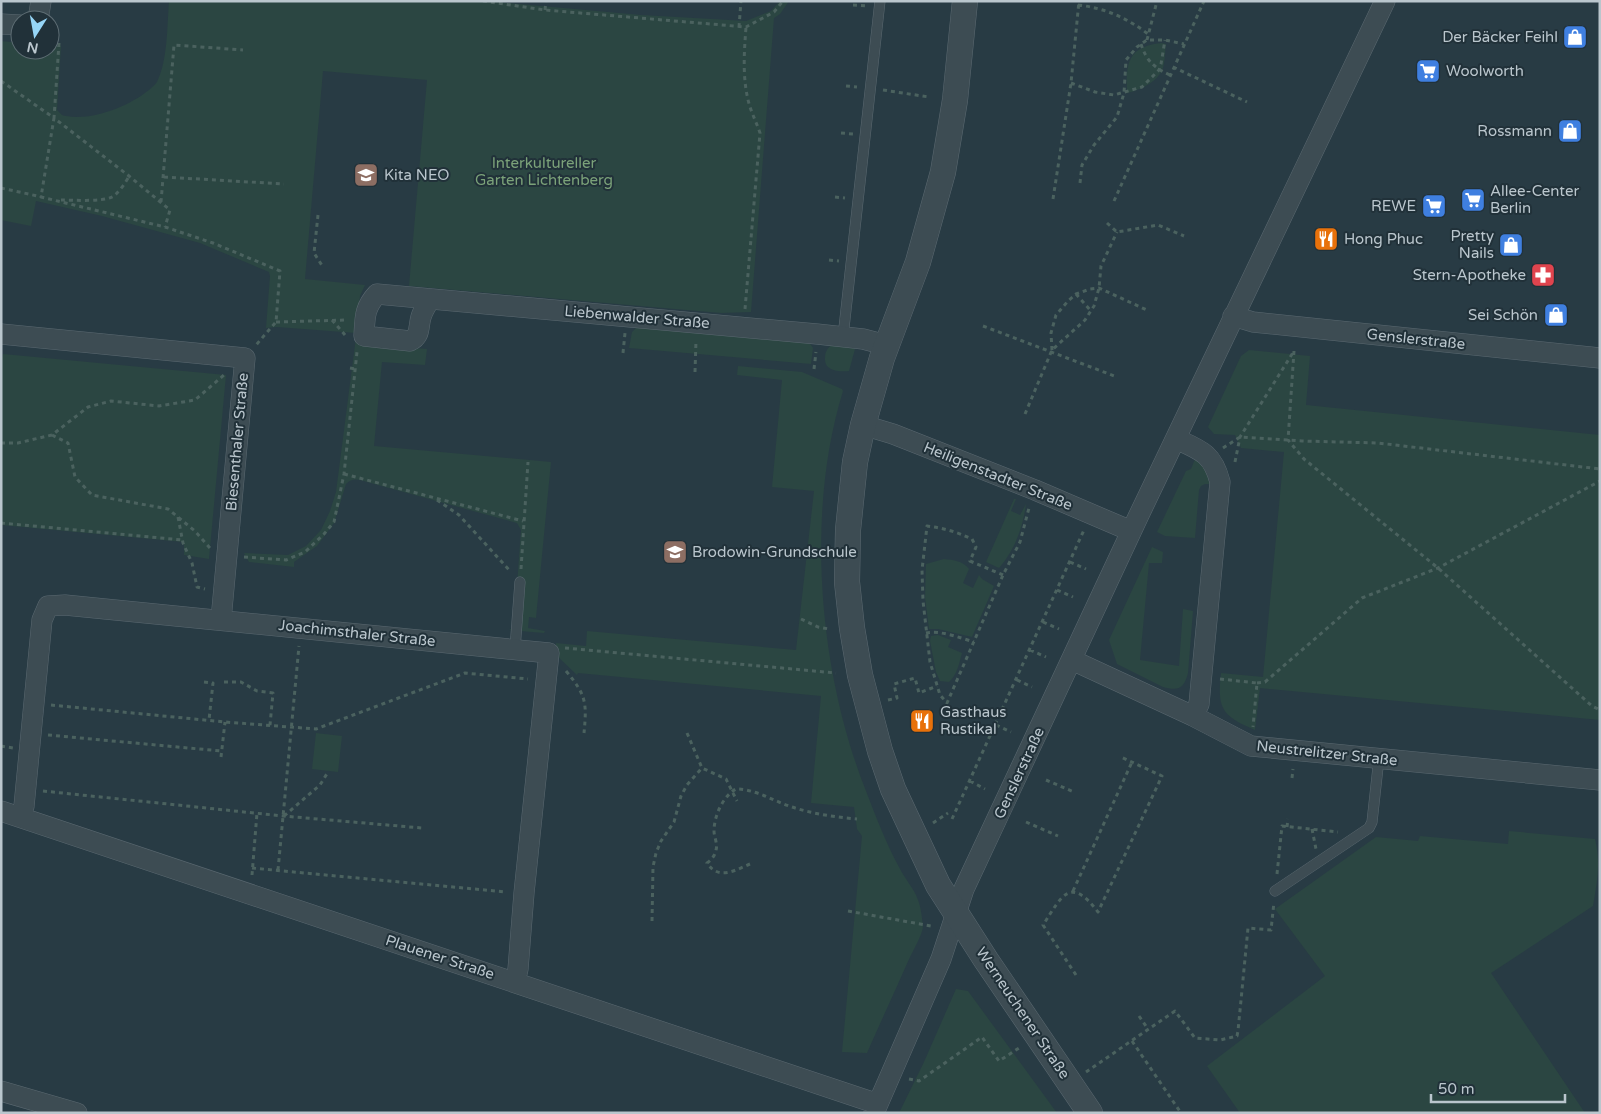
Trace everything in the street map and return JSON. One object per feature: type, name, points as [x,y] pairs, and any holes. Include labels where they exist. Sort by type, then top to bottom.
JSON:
[{"type":"street","points":[[957,913],[938,885],[893,789],[879,748],[860,675],[847,582],[848,530],[855,462],[863,425],[886,345],[918,262],[943,172],[955,100],[965,1]]},
{"type":"street","name":"Genslerstraße","points":[[876,1108],[941,959],[964,889],[1233,316],[1385,1]]},
{"type":"street","name":"Liebenwalder Straße","points":[[365,319],[366,308],[377,294],[696,322],[863,339],[886,345]]},
{"type":"street","points":[[365,319],[364,336],[410,341],[418,335],[422,315],[430,299]]},
{"type":"street","name":"Genslerstraße","points":[[1233,316],[1253,322],[1600,358]]},
{"type":"street","name":"Biesenthaler Straße","points":[[1,334],[245,358],[222,620]]},
{"type":"street","name":"Heiligenstadter Straße","points":[[863,425],[893,434],[1035,490],[1132,531]]},
{"type":"street","points":[[1176,439],[1195,447],[1210,458],[1220,482],[1199,704],[1193,716]]},
{"type":"street","name":"Joachimsthaler Straße","points":[[21,817],[24,806],[42,620],[48,606],[65,605],[549,653]]},
{"type":"street","points":[[515,982],[518,969],[549,653]]},
{"type":"street","name":"Neustrelitzer Straße","points":[[1072,660],[1193,716],[1251,746],[1600,780]]},
{"type":"street","name":"Plauener Straße","points":[[1,811],[515,982],[876,1108]]},
{"type":"street","name":"Werneuchener Straße","points":[[957,913],[986,960],[1090,1113]]},
{"type":"street","points":[[1,1091],[77,1113]]},
{"type":"lane","points":[[843,337],[880,1]]},
{"type":"lane","points":[[515,649],[520,582]]},
{"type":"lane","points":[[1275,891],[1369,828],[1372,822],[1379,758]]},
{"type":"path","points":[[483,1],[544,10],[739,27],[746,27],[774,12],[783,1]]},
{"type":"path","points":[[544,10],[546,1]]},
{"type":"path","points":[[739,27],[741,1]]},
{"type":"path","points":[[1080,183],[1082,165],[1094,145],[1117,117],[1124,93],[1126,60],[1146,40],[1157,1]]},
{"type":"path","points":[[1114,201],[1204,1]]},
{"type":"path","points":[[1052,199],[1070,83],[1079,3],[1094,6],[1131,21],[1148,34]]},
{"type":"path","points":[[744,327],[760,133],[750,106],[745,78],[746,27]]},
{"type":"path","points":[[1146,40],[1165,40],[1184,44]]},
{"type":"path","points":[[1070,83],[1095,92],[1114,95],[1142,87],[1159,70],[1162,64],[1165,40]]},
{"type":"path","points":[[1141,44],[1149,62],[1159,70],[1170,75]]},
{"type":"path","points":[[161,202],[174,45],[243,50]]},
{"type":"path","points":[[41,197],[54,118],[58,60]]},
{"type":"path","points":[[1174,67],[1247,102]]},
{"type":"path","points":[[1,81],[54,118],[170,210],[165,227]]},
{"type":"path","points":[[870,88],[929,97]]},
{"type":"path","points":[[41,197],[61,200],[94,200],[113,197],[128,180],[129,176]]},
{"type":"path","points":[[164,177],[284,184]]},
{"type":"path","points":[[1,188],[165,227],[213,243],[280,271],[276,322],[251,351]]},
{"type":"path","points":[[318,215],[314,253],[323,267]]},
{"type":"path","points":[[1107,223],[1117,232]]},
{"type":"path","points":[[1117,232],[1158,225],[1184,236]]},
{"type":"path","points":[[1025,414],[1052,351],[1085,320],[1094,306],[1099,288],[1101,266],[1117,232]]},
{"type":"path","points":[[1052,351],[1051,333],[1056,315],[1076,294],[1099,288],[1148,310]]},
{"type":"path","points":[[1076,294],[1091,311]]},
{"type":"path","points":[[52,435],[68,443],[75,477],[92,495],[168,509],[195,531],[212,551],[227,556],[286,560],[304,552],[334,522],[344,474],[357,349],[365,319]]},
{"type":"path","points":[[276,322],[332,320]]},
{"type":"path","points":[[695,372],[696,322]]},
{"type":"path","points":[[983,326],[1117,377]]},
{"type":"path","points":[[1235,462],[1240,437],[1294,351],[1288,440],[1304,459],[1438,568],[1592,706],[1600,710]]},
{"type":"path","points":[[350,368],[355,369]]},
{"type":"path","points":[[1,443],[18,443],[52,435],[88,407],[111,401],[158,406],[195,400],[227,373]]},
{"type":"path","points":[[1240,437],[1378,443],[1600,469]]},
{"type":"path","points":[[520,582],[528,462]]},
{"type":"path","points":[[344,474],[523,521]]},
{"type":"path","points":[[1218,678],[1265,682],[1362,598],[1438,568],[1600,481]]},
{"type":"path","points":[[1003,574],[970,561],[976,547],[972,539],[958,532],[927,526],[922,570],[926,633],[930,662],[937,686],[947,704],[1003,574],[1020,542],[1035,490]]},
{"type":"path","points":[[434,498],[459,515],[520,582]]},
{"type":"path","points":[[952,819],[1092,514]]},
{"type":"path","points":[[178,517],[182,540],[192,563],[197,587]]},
{"type":"path","points":[[1,523],[182,540]]},
{"type":"path","points":[[1070,562],[1086,569]]},
{"type":"path","points":[[1057,590],[1073,597]]},
{"type":"path","points":[[801,618],[818,627],[829,629]]},
{"type":"path","points":[[1043,622],[1059,629]]},
{"type":"path","points":[[278,870],[301,628]]},
{"type":"path","points":[[926,633],[950,635],[974,642]]},
{"type":"path","points":[[584,733],[586,711],[583,693],[568,672],[549,653],[558,647],[836,673]]},
{"type":"path","points":[[1030,650],[1046,657]]},
{"type":"path","points":[[34,703],[316,729],[465,673],[546,681]]},
{"type":"path","points":[[888,700],[897,698],[894,684],[902,681],[915,678],[919,693],[937,686]]},
{"type":"path","points":[[1017,680],[1032,687]]},
{"type":"path","points":[[204,682],[213,683],[209,720]]},
{"type":"path","points":[[224,682],[241,682],[257,691],[273,693],[270,725]]},
{"type":"path","points":[[1252,732],[1257,682]]},
{"type":"path","points":[[220,757],[224,722]]},
{"type":"path","points":[[996,725],[1011,732]]},
{"type":"path","points":[[31,733],[221,751]]},
{"type":"path","points":[[687,733],[702,768],[726,779],[737,801]]},
{"type":"path","points":[[1076,975],[1044,924],[1059,899],[1067,893],[1074,891],[1090,900],[1098,912],[1162,776],[1121,757]]},
{"type":"path","points":[[1074,891],[1132,762]]},
{"type":"path","points":[[1292,778],[1294,764]]},
{"type":"path","points":[[652,921],[653,867],[656,853],[661,841],[674,822],[687,785],[702,768]]},
{"type":"path","points":[[283,816],[320,785],[328,772]]},
{"type":"path","points":[[1046,780],[1074,792]]},
{"type":"path","points":[[970,781],[985,789]]},
{"type":"path","points":[[25,789],[283,816],[422,828]]},
{"type":"path","points":[[750,864],[730,873],[717,872],[711,869],[707,863],[714,857],[717,850],[714,832],[715,821],[725,799],[733,791],[745,789],[807,812],[857,819]]},
{"type":"path","points":[[250,894],[257,813]]},
{"type":"path","points":[[933,823],[948,813]]},
{"type":"path","points":[[1287,827],[1288,819]]},
{"type":"path","points":[[1026,822],[1058,836]]},
{"type":"path","points":[[1086,1073],[1175,1011],[1195,1038],[1220,1040],[1236,1036],[1248,928],[1271,930],[1282,826],[1361,834]]},
{"type":"path","points":[[252,868],[524,893]]},
{"type":"path","points":[[848,911],[931,926]]},
{"type":"path","points":[[1139,1016],[1148,1030]]},
{"type":"path","points":[[908,1079],[919,1081],[982,1037],[999,1061],[1019,1048]]},
{"type":"path","points":[[1132,1041],[1181,1113]]},
{"type":"green space","name":"Interkultureller Garten Lichtenberg","points":[[169,1],[485,1],[641,15],[746,21],[771,11],[780,1],[789,1],[780,14],[774,18],[751,312],[721,313],[409,286],[427,80],[323,71],[305,279],[365,285],[360,296],[356,333],[277,327],[266,328],[269,272],[200,243],[102,216],[36,201],[31,226],[1,220],[1,41],[10,42],[10,60],[60,60],[61,46],[57,110],[65,116],[76,117],[99,114],[121,107],[149,90],[157,82],[161,73]]},
{"type":"green space","points":[[1161,43],[1166,44],[1164,65],[1161,73],[1148,85],[1127,93],[1128,65],[1135,53],[1141,48]]},
{"type":"green space","points":[[637,327],[809,342],[813,348],[811,364],[629,348],[632,332]]},
{"type":"green space","points":[[356,337],[364,344],[427,349],[425,365],[382,362],[374,446],[551,462],[536,618],[529,617],[528,628],[545,631],[544,633],[509,630],[514,627],[521,530],[517,523],[361,480],[354,480],[346,484],[334,523],[317,546],[294,562],[294,567],[249,562],[244,553],[288,555],[306,546],[321,530],[336,492]]},
{"type":"green space","points":[[832,344],[851,346],[855,349],[849,371],[836,371],[827,366],[825,354]]},
{"type":"green space","points":[[1249,350],[1310,356],[1306,405],[1600,435],[1600,720],[1260,688],[1255,730],[1235,720],[1224,710],[1220,695],[1221,673],[1263,677],[1284,452],[1241,448],[1235,435],[1214,434],[1208,427],[1241,356]]},
{"type":"green space","points":[[3,354],[226,375],[209,559],[184,555],[184,542],[1,525],[1,361]]},
{"type":"green space","points":[[738,366],[802,372],[843,391],[831,439],[824,489],[821,541],[828,645],[837,696],[850,745],[885,839],[916,896],[920,906],[923,926],[920,937],[867,1053],[842,1052],[862,836],[857,829],[854,807],[811,803],[821,696],[578,673],[577,675],[556,655],[556,643],[586,646],[587,631],[796,650],[814,491],[772,487],[782,380],[737,375]]},
{"type":"green space","points":[[1195,459],[1206,466],[1213,484],[1205,484],[1199,490],[1195,538],[1165,536],[1157,532],[1186,471],[1191,469]]},
{"type":"green space","points":[[1014,499],[1016,499],[1011,511],[1020,515],[1026,504],[1025,513],[1014,546],[999,568],[986,562]]},
{"type":"green space","points":[[1152,547],[1163,552],[1162,563],[1149,563],[1140,660],[1179,666],[1183,609],[1193,611],[1188,673],[1182,686],[1176,689],[1163,687],[1117,664],[1109,640]]},
{"type":"green space","points":[[944,559],[955,560],[967,566],[969,569],[963,583],[973,588],[979,575],[994,586],[972,637],[938,629],[929,629],[925,597],[926,564]]},
{"type":"green space","points":[[938,635],[951,640],[948,647],[962,653],[956,673],[949,682],[940,681],[936,672],[930,641],[931,636]]},
{"type":"green space","points":[[316,733],[342,736],[338,772],[312,769]]},
{"type":"green space","points":[[1509,831],[1595,839],[1598,864],[1593,906],[1491,973],[1585,1113],[1240,1113],[1207,1066],[1325,976],[1275,909],[1376,837],[1418,841],[1420,836],[1508,844]]},
{"type":"green space","points":[[956,989],[968,991],[1057,1113],[899,1113]]},
{"type":"place","name":"Der Bäcker Feihl","points":[[1575,37]]},
{"type":"place","name":"Woolworth","points":[[1428,71]]},
{"type":"place","name":"Rossmann","points":[[1570,131]]},
{"type":"place","name":"Kita NEO","points":[[366,175]]},
{"type":"place","name":"Allee-Center Berlin","points":[[1473,200]]},
{"type":"place","name":"REWE","points":[[1434,206]]},
{"type":"place","name":"Hong Phuc","points":[[1326,239]]},
{"type":"place","name":"Pretty Nails","points":[[1511,245]]},
{"type":"place","name":"Stern-Apotheke","points":[[1543,275]]},
{"type":"place","name":"Sei Schön","points":[[1556,315]]},
{"type":"place","name":"Brodowin-Grundschule","points":[[675,552]]},
{"type":"place","name":"Gasthaus Rustikal","points":[[922,721]]}]
